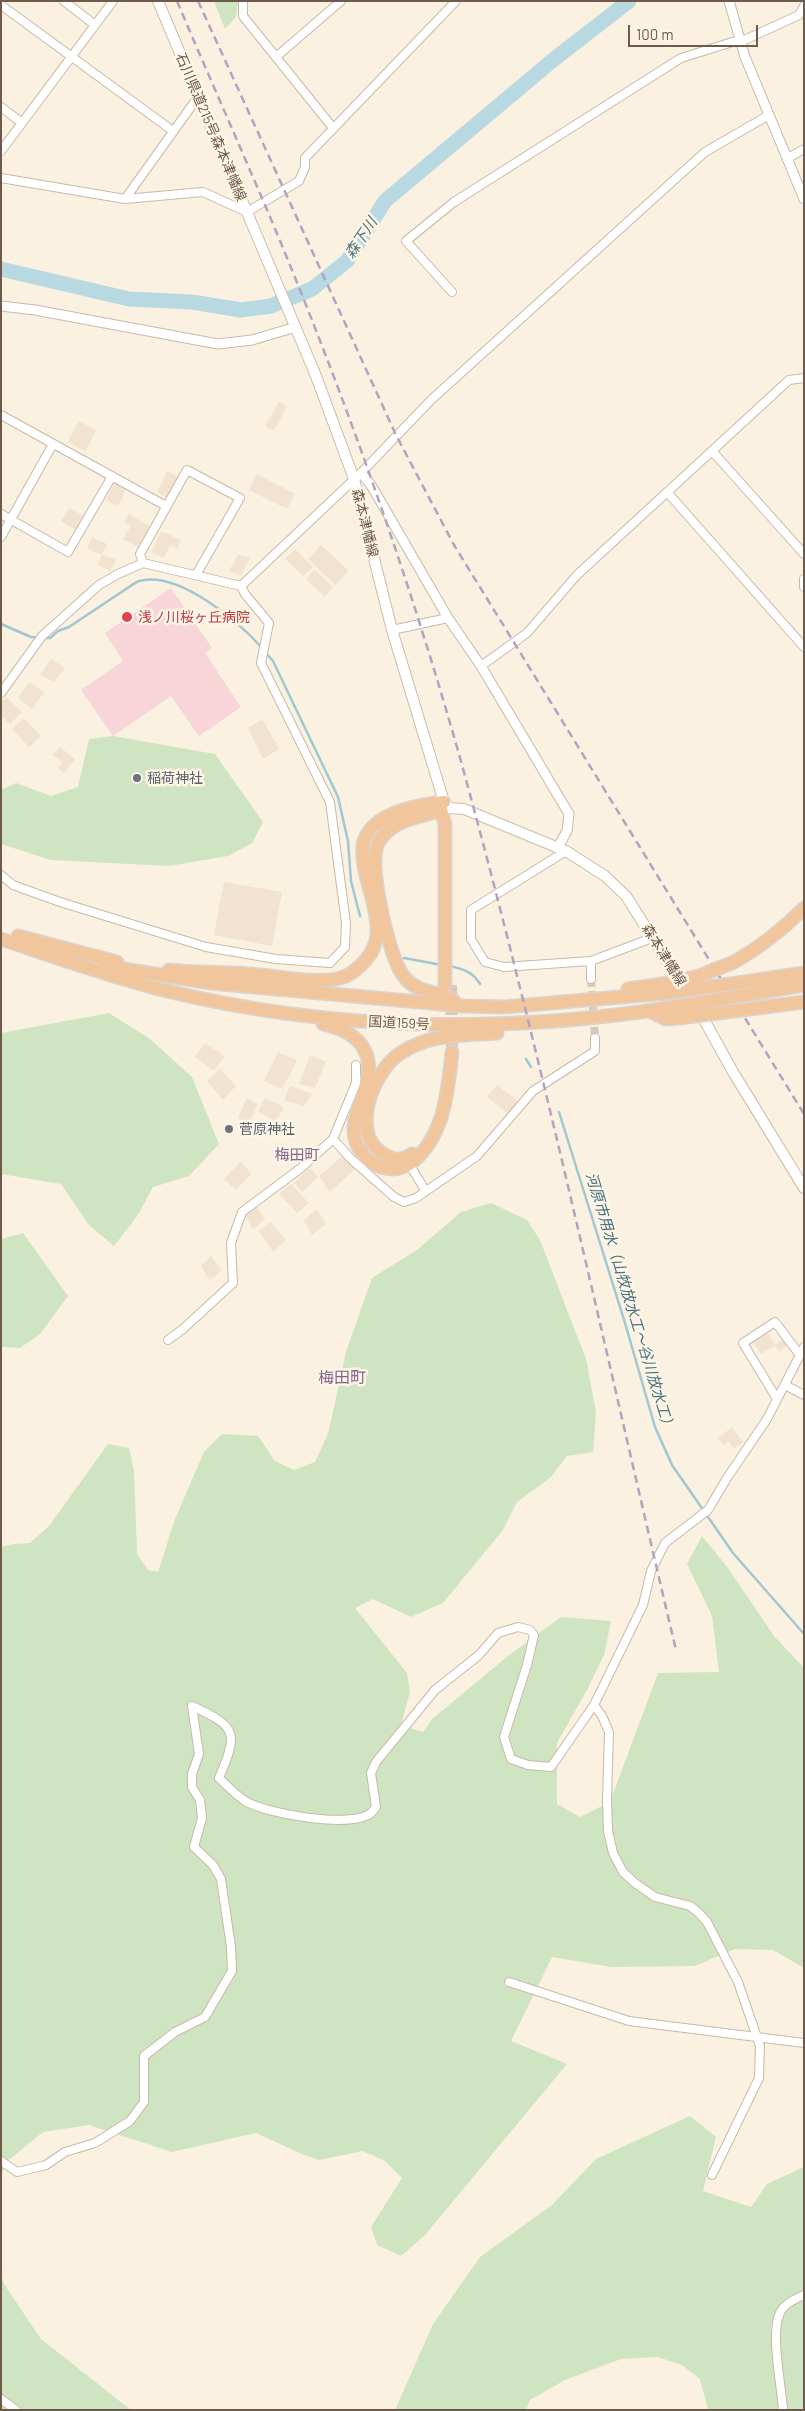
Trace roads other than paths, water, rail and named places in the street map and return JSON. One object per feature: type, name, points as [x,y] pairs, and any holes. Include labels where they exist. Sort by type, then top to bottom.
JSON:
[{"type":"highway","points":[[1,933],[75,952],[150,968],[311,980],[345,976],[358,968],[377,942],[378,925],[363,858],[365,840],[370,832],[394,814],[413,807],[445,806]]},
{"type":"highway","points":[[445,806],[448,985]]},
{"type":"highway","points":[[445,806],[392,827],[382,837],[376,847],[375,860],[386,927],[399,969],[406,979],[417,988],[428,993],[450,998],[463,1006]]},
{"type":"highway","points":[[665,988],[734,962],[759,948],[782,930],[804,908]]},
{"type":"highway","name":"国道159号","points":[[1,933],[66,955],[168,978],[298,992],[463,1006],[504,1007],[665,988]]},
{"type":"highway","name":"国道159号","points":[[1,939],[75,965],[163,990],[221,1003],[338,1020],[411,1025],[481,1026],[588,1019],[649,1011],[677,1013],[751,994],[804,985]]},
{"type":"highway","points":[[75,965],[80,971],[169,997],[244,1012],[303,1020],[337,1027],[349,1033],[362,1046],[368,1057],[368,1074],[354,1125],[357,1144],[367,1159],[387,1169],[398,1168],[408,1161],[421,1144],[437,1116],[449,1051]]},
{"type":"highway","points":[[665,988],[745,982],[804,973]]},
{"type":"highway","points":[[677,1013],[757,1008],[804,1002]]},
{"type":"highway","points":[[408,1161],[390,1158],[379,1153],[370,1143],[365,1123],[367,1108],[373,1092],[390,1061],[400,1053],[420,1043],[434,1039],[562,1027],[588,1019]]},
{"type":"main road","name":"石川県道215号森本津幡線","points":[[158,1],[264,252]]},
{"type":"main road","name":"森本津幡線","points":[[264,252],[357,476],[392,630],[445,806],[464,809],[562,849],[604,876],[626,896],[702,1016],[733,1072],[804,1188]]},
{"type":"street","points":[[64,1],[95,25]]},
{"type":"street","points":[[1,151],[113,1]]},
{"type":"street","points":[[244,1],[243,16],[334,128]]},
{"type":"street","points":[[276,57],[341,1]]},
{"type":"street","points":[[1,178],[125,199],[203,192],[247,212],[299,181],[305,166],[305,158],[456,1]]},
{"type":"street","points":[[729,1],[739,41],[804,199]]},
{"type":"street","points":[[1,6],[173,131]]},
{"type":"street","points":[[452,292],[406,241],[454,202],[681,58],[739,41],[799,15],[804,6]]},
{"type":"street","points":[[125,199],[198,97]]},
{"type":"street","points":[[1,107],[22,123]]},
{"type":"street","points":[[241,586],[357,476],[430,400],[705,152],[769,115]]},
{"type":"street","points":[[788,158],[804,149]]},
{"type":"street","points":[[1,306],[35,310],[218,344],[252,340],[296,327]]},
{"type":"street","points":[[480,666],[527,633],[577,575],[789,380],[804,378]]},
{"type":"street","points":[[1,425],[3,416],[111,478],[166,506]]},
{"type":"street","points":[[1,537],[53,444]]},
{"type":"street","points":[[712,451],[804,554]]},
{"type":"street","points":[[143,564],[140,554],[187,470],[240,498],[196,575]]},
{"type":"street","points":[[357,476],[371,485],[448,618],[480,666],[569,814],[568,831],[562,849],[471,910],[471,939],[486,962],[504,966],[591,961],[652,938]]},
{"type":"street","points":[[1,514],[68,552],[111,478]]},
{"type":"street","points":[[667,492],[804,647]]},
{"type":"street","points":[[1,693],[42,636],[99,585],[143,564],[241,586],[270,623],[261,663],[330,802],[346,923],[345,947],[330,964],[276,959],[206,947],[60,902],[13,885],[1,875]]},
{"type":"street","points":[[804,579],[804,587]]},
{"type":"street","points":[[392,630],[448,618]]},
{"type":"street","points":[[591,961],[591,979]]},
{"type":"street","points":[[333,1140],[350,1159],[394,1197],[404,1202],[416,1198],[477,1156],[534,1091],[595,1051],[595,1038]]},
{"type":"street","points":[[168,1340],[233,1284],[231,1243],[242,1212],[301,1168],[333,1140],[356,1083],[356,1065]]},
{"type":"street","points":[[408,1161],[426,1190]]},
{"type":"street","points":[[777,1399],[743,1343],[775,1322],[800,1355]]},
{"type":"street","points":[[1,2161],[17,2172],[46,2165],[65,2152],[95,2143],[130,2120],[144,2102],[144,2056],[174,2032],[205,2017],[232,1971],[231,1947],[221,1879],[213,1865],[194,1846],[202,1818],[200,1800],[192,1787],[192,1774],[200,1754],[192,1706],[225,1723],[232,1734],[232,1747],[219,1778],[230,1790],[246,1801],[273,1812],[341,1821],[359,1819],[371,1814],[376,1807],[371,1774],[376,1762],[435,1690],[479,1655],[498,1633],[518,1627],[530,1630],[534,1636],[504,1738],[511,1759],[528,1765],[551,1767],[594,1705],[643,1605],[651,1571],[665,1543],[703,1514],[767,1419],[804,1347]]},
{"type":"street","points":[[784,1385],[804,1395]]},
{"type":"street","points":[[594,1705],[602,1716],[609,1732],[607,1800],[608,1831],[612,1853],[623,1872],[635,1883],[655,1896],[690,1906],[707,1922],[738,1982],[760,2046],[759,2078],[712,2175]]},
{"type":"street","points":[[509,1982],[630,2021],[757,2036],[804,2044]]},
{"type":"street","points":[[782,2410],[776,2340],[777,2320],[783,2307],[804,2295]]},
{"type":"street","points":[[1,2399],[16,2410]]},
{"type":"waterway","name":"森下川","points":[[1,269],[129,299],[192,302],[241,310],[271,306],[312,289],[347,261],[385,201],[553,60],[629,1]]},
{"type":"waterway","name":"河原市用水（山牧放水工～谷川放水工）","points":[[1,624],[31,637],[50,638],[58,631],[69,627],[135,583],[154,580],[171,583],[189,590],[206,600],[223,612],[262,648]]},
{"type":"waterway","name":"河原市用水（山牧放水工～谷川放水工）","points":[[266,653],[273,661],[338,797],[348,841],[351,881],[360,916]]},
{"type":"waterway","name":"河原市用水（山牧放水工～谷川放水工）","points":[[404,958],[442,965]]},
{"type":"waterway","name":"河原市用水（山牧放水工～谷川放水工）","points":[[450,966],[467,972],[480,984]]},
{"type":"waterway","name":"河原市用水（山牧放水工～谷川放水工）","points":[[526,1059],[531,1067]]},
{"type":"waterway","name":"河原市用水（山牧放水工～谷川放水工）","points":[[559,1112],[625,1323],[655,1427],[672,1465],[733,1553],[804,1634]]},
{"type":"tunnel","points":[[591,979],[595,1038]]},
{"type":"tunnel","points":[[451,985],[452,1052]]},
{"type":"railway","points":[[177,1],[283,248],[333,375],[380,504],[443,699],[519,985],[573,1206],[676,1650]]},
{"type":"railway","points":[[198,1],[396,435],[454,545],[804,1114]]},
{"type":"place","name":"浅ノ川桜ヶ丘病院","points":[[127,617]]},
{"type":"place","name":"稲荷神社","points":[[137,778]]},
{"type":"place","name":"菅原神社","points":[[229,1129]]},
{"type":"district","name":"梅田町","points":[[297,1155]]},
{"type":"district","name":"梅田町","points":[[342,1378]]}]
